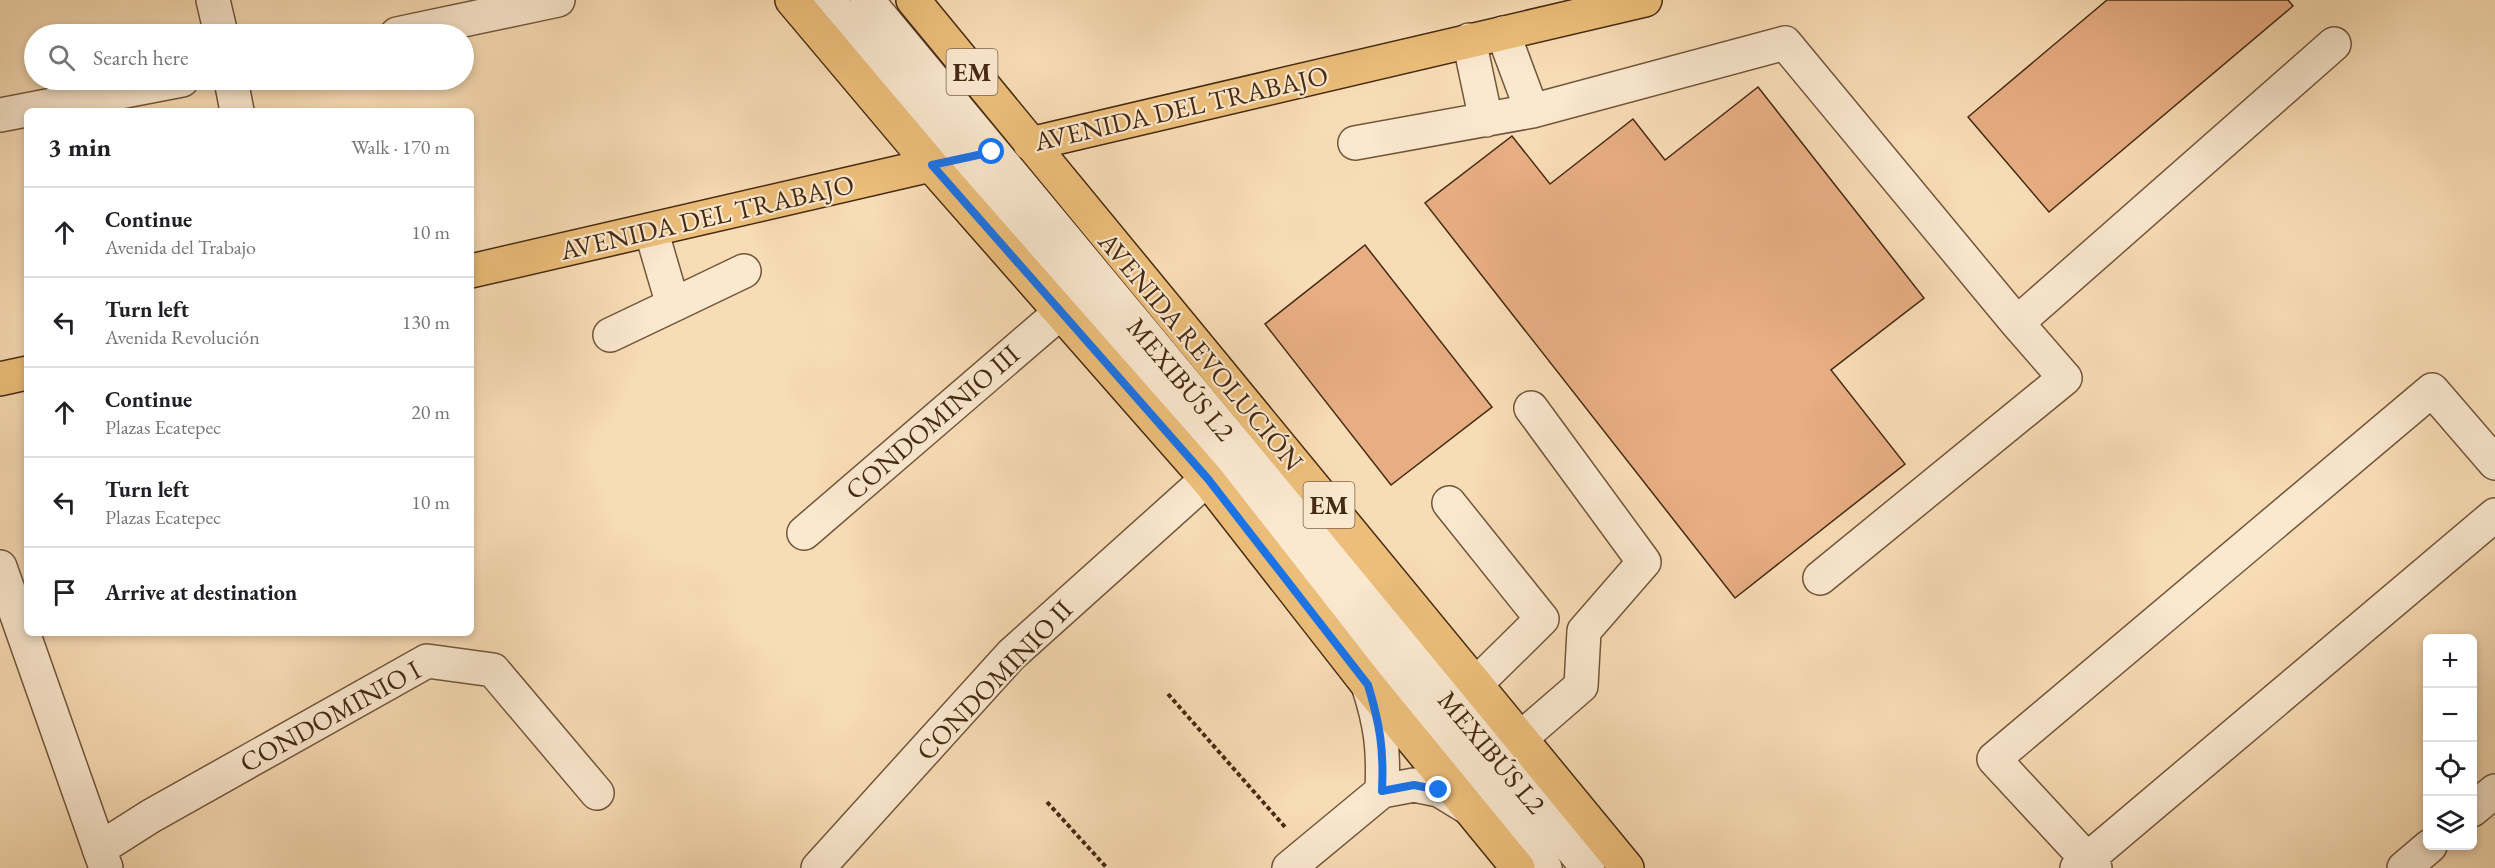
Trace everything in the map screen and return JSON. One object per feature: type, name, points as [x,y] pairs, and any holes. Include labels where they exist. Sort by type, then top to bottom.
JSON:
[{"type":"main road","points":[[792,0],[932,165],[1208,479],[1368,685],[1518,868]]},
{"type":"main road","name":"AVENIDA REVOLUCIÓN","points":[[913,0],[1627,868]]},
{"type":"main road","name":"AVENIDA DEL TRABAJO","points":[[1030,144],[1645,0]]},
{"type":"main road","name":"AVENIDA DEL TRABAJO","points":[[474,270],[932,165]]},
{"type":"main road","points":[[0,379],[24,374]]},
{"type":"street","points":[[213,0],[219,24]]},
{"type":"street","points":[[444,24],[558,0]]},
{"type":"street","name":"MEXIBÚS L2","points":[[828,0],[977,155],[1588,868]]},
{"type":"street","name":"MEXIBÚS L2","points":[[867,0],[977,155],[1545,868]]},
{"type":"street","points":[[1503,33],[1532,111]]},
{"type":"street","points":[[1469,40],[1486,120]]},
{"type":"street","points":[[1355,143],[1532,111],[1785,43],[2065,378],[1820,578]]},
{"type":"street","points":[[2017,322],[2334,44]]},
{"type":"street","points":[[36,108],[130,90]]},
{"type":"street","points":[[233,90],[236,108]]},
{"type":"street","points":[[0,115],[24,110]]},
{"type":"street","name":"AVENIDA DEL TRABAJO","points":[[932,165],[1030,144]]},
{"type":"street","points":[[651,230],[673,305]]},
{"type":"street","points":[[610,335],[744,271]]},
{"type":"street","name":"CONDOMINIO III","points":[[804,533],[1062,311]]},
{"type":"street","points":[[2495,463],[2432,390],[1994,759],[2087,865],[2495,515]]},
{"type":"street","points":[[1521,738],[1581,686],[1584,631],[1644,562],[1531,408]]},
{"type":"street","name":"CONDOMINIO II","points":[[818,868],[1011,655],[1208,479]]},
{"type":"street","points":[[1449,503],[1542,619],[1476,683]]},
{"type":"street","points":[[0,567],[24,635]]},
{"type":"street","points":[[24,636],[103,858]]},
{"type":"street","name":"CONDOMINIO I","points":[[103,858],[151,816],[427,661],[493,670],[597,792]]},
{"type":"street","points":[[1368,685],[1380,723],[1382,791]]},
{"type":"street","points":[[1298,860],[1382,791],[1414,785],[1439,790],[1470,809]]},
{"type":"street","points":[[2477,806],[2495,791]]},
{"type":"street","points":[[2404,868],[2425,850]]},
{"type":"path","points":[[1168,694],[1298,860]]},
{"type":"path","points":[[1047,802],[1107,868]]},
{"type":"building","points":[[2107,0],[2288,0],[2293,6],[2049,212],[1968,117]]},
{"type":"building","points":[[1758,87],[1924,298],[1831,370],[1905,464],[1735,598],[1425,203],[1512,136],[1550,184],[1633,119],[1665,160]]},
{"type":"building","points":[[1365,245],[1492,407],[1391,485],[1265,324]]},
{"type":"route","points":[[992,152],[932,165],[1208,479],[1368,685],[1380,723],[1382,791],[1414,785],[1439,790]]}]
